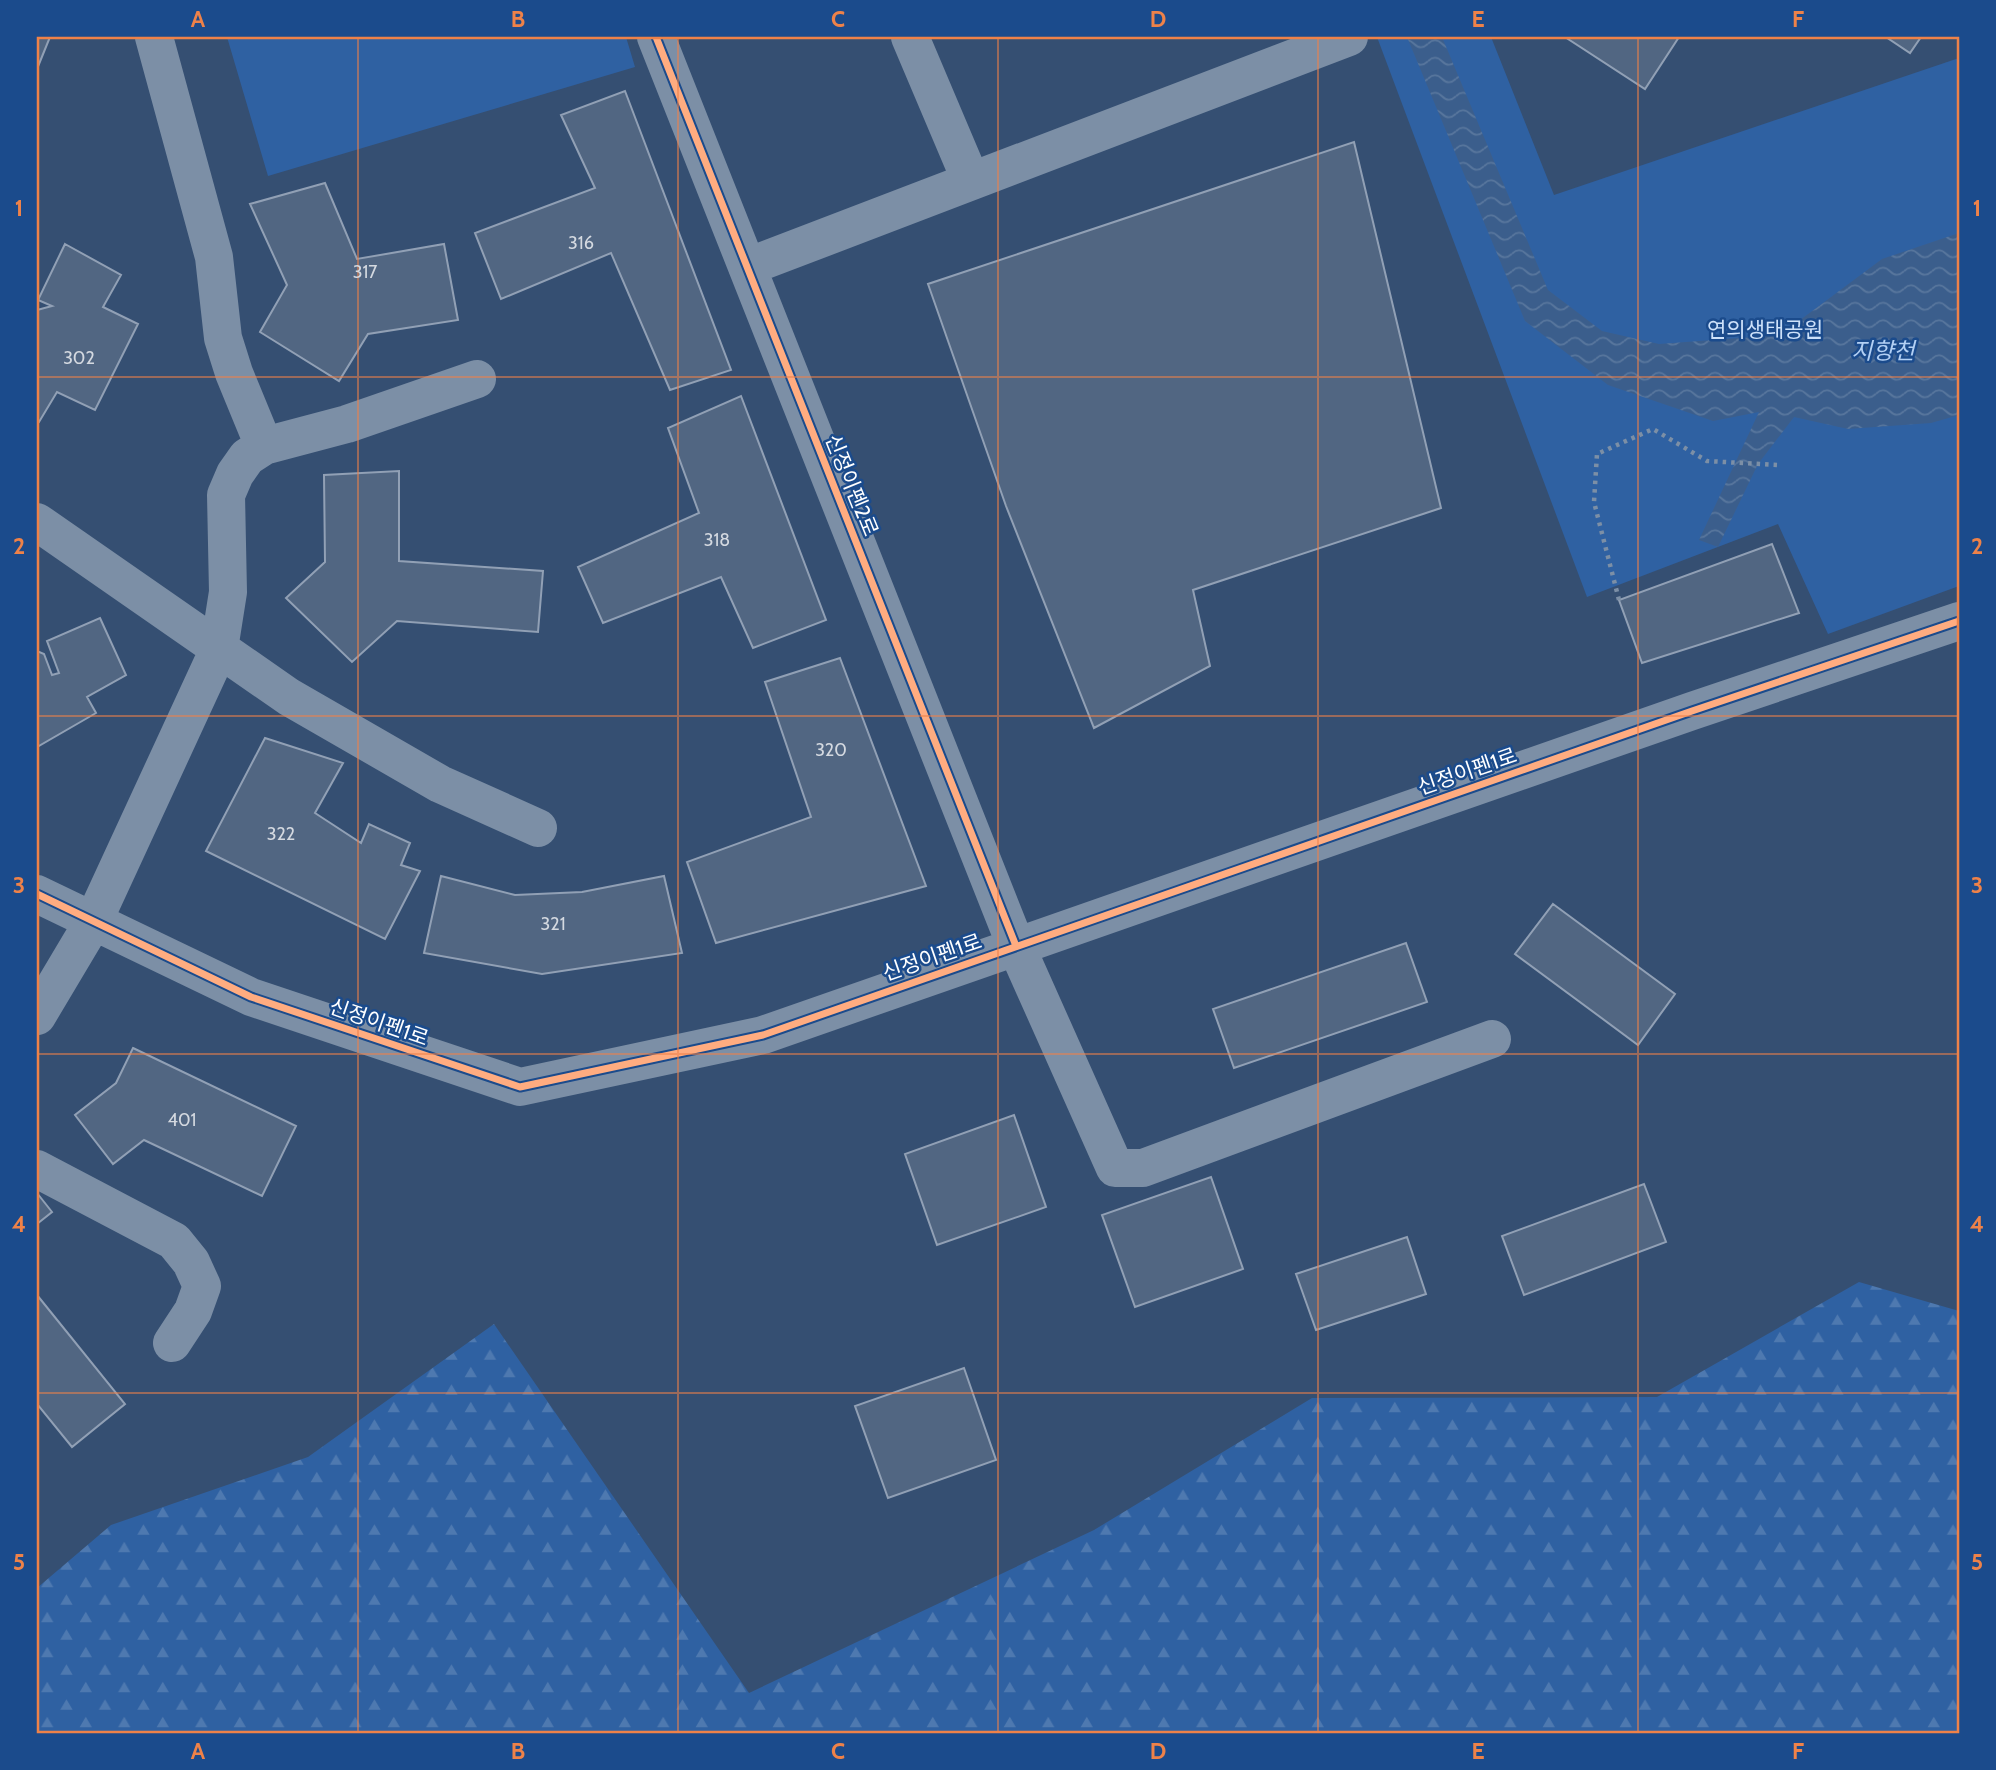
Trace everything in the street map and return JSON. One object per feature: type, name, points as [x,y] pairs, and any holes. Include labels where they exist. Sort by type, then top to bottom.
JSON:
[{"type":"street","points":[[154,37],[214,257],[223,338],[234,373],[264,446]]},
{"type":"street","name":"신정이펜2로","points":[[656,37],[1016,946],[1115,1168],[1143,1168],[1492,1039]]},
{"type":"street","points":[[911,37],[971,181]]},
{"type":"street","points":[[747,267],[1349,37]]},
{"type":"street","points":[[37,1016],[93,922],[219,649],[228,592],[226,495],[235,474],[247,457],[264,446],[347,424],[477,379]]},
{"type":"street","points":[[37,522],[289,697],[440,784],[538,828]]},
{"type":"street","name":"신정이펜1로","points":[[37,894],[251,997],[520,1087],[763,1035],[1959,621]]},
{"type":"street","points":[[37,1169],[174,1241],[191,1262],[202,1286],[193,1311],[172,1343]]},
{"type":"path","points":[[1619,600],[1594,502],[1597,454],[1653,429],[1707,461],[1777,466]]},
{"type":"green space","points":[[227,37],[626,37],[635,67],[268,176]]},
{"type":"green space","name":"연의생태공원","points":[[1377,37],[1491,37],[1554,195],[1959,58],[1959,586],[1828,634],[1778,524],[1587,597]]},
{"type":"green space","points":[[1859,1282],[1959,1311],[1959,1733],[37,1733],[37,1588],[111,1525],[308,1457],[494,1324],[749,1693],[1094,1530],[1312,1398],[1657,1397]]},
{"type":"water","name":"지향천","points":[[1407,37],[1442,37],[1548,290],[1602,331],[1659,344],[1780,335],[1882,259],[1959,233],[1959,415],[1931,423],[1848,429],[1794,417],[1758,464],[1718,547],[1699,540],[1759,412],[1713,421],[1608,385],[1525,321]]},
{"type":"building","points":[[37,37],[50,37],[37,69]]},
{"type":"building","points":[[1565,37],[1679,37],[1645,89]]},
{"type":"building","points":[[1886,37],[1921,37],[1910,53]]},
{"type":"building","points":[[625,91],[731,370],[670,390],[611,253],[501,299],[475,233],[595,188],[561,115]]},
{"type":"building","points":[[1354,142],[1441,508],[1193,590],[1210,666],[1094,728],[1006,506],[928,284]]},
{"type":"building","points":[[325,183],[357,259],[444,244],[458,320],[368,334],[339,381],[260,332],[287,285],[250,204]]},
{"type":"building","points":[[65,244],[121,275],[103,307],[138,324],[95,410],[57,392],[39,422],[37,310],[52,306],[38,300]]},
{"type":"building","points":[[741,396],[826,620],[753,648],[721,577],[603,623],[578,567],[699,513],[668,428]]},
{"type":"building","points":[[399,471],[399,561],[543,571],[538,632],[397,621],[352,662],[286,598],[325,562],[324,475]]},
{"type":"building","points":[[1772,544],[1799,613],[1642,663],[1619,600]]},
{"type":"building","points":[[100,618],[126,675],[87,697],[96,713],[37,747],[37,651],[44,654],[52,675],[59,673],[47,641]]},
{"type":"building","points":[[840,658],[926,886],[716,943],[687,862],[811,817],[765,682]]},
{"type":"building","points":[[265,738],[343,763],[315,813],[361,843],[369,824],[410,843],[401,865],[420,871],[385,939],[206,851]]},
{"type":"building","points":[[441,876],[515,895],[582,892],[664,876],[682,953],[542,974],[424,953]]},
{"type":"building","points":[[1553,904],[1675,994],[1638,1045],[1515,954]]},
{"type":"building","points":[[1406,943],[1427,1002],[1234,1068],[1213,1009]]},
{"type":"building","points":[[133,1048],[296,1126],[262,1196],[144,1140],[113,1164],[75,1115],[116,1083]]},
{"type":"building","points":[[1014,1115],[1046,1207],[937,1245],[905,1154]]},
{"type":"building","points":[[1211,1177],[1243,1269],[1135,1307],[1102,1215]]},
{"type":"building","points":[[1644,1184],[1666,1242],[1524,1295],[1502,1236]]},
{"type":"building","points":[[37,1193],[52,1212],[37,1224]]},
{"type":"building","points":[[1407,1237],[1426,1294],[1316,1330],[1296,1274]]},
{"type":"building","points":[[37,1295],[125,1404],[72,1447],[37,1404]]},
{"type":"building","points":[[964,1368],[996,1460],[888,1498],[855,1406]]},
{"type":"cycle path","points":[[656,37],[1016,946]]},
{"type":"cycle path","points":[[37,894],[251,997],[520,1087],[763,1035],[1692,711],[1959,621]]}]
